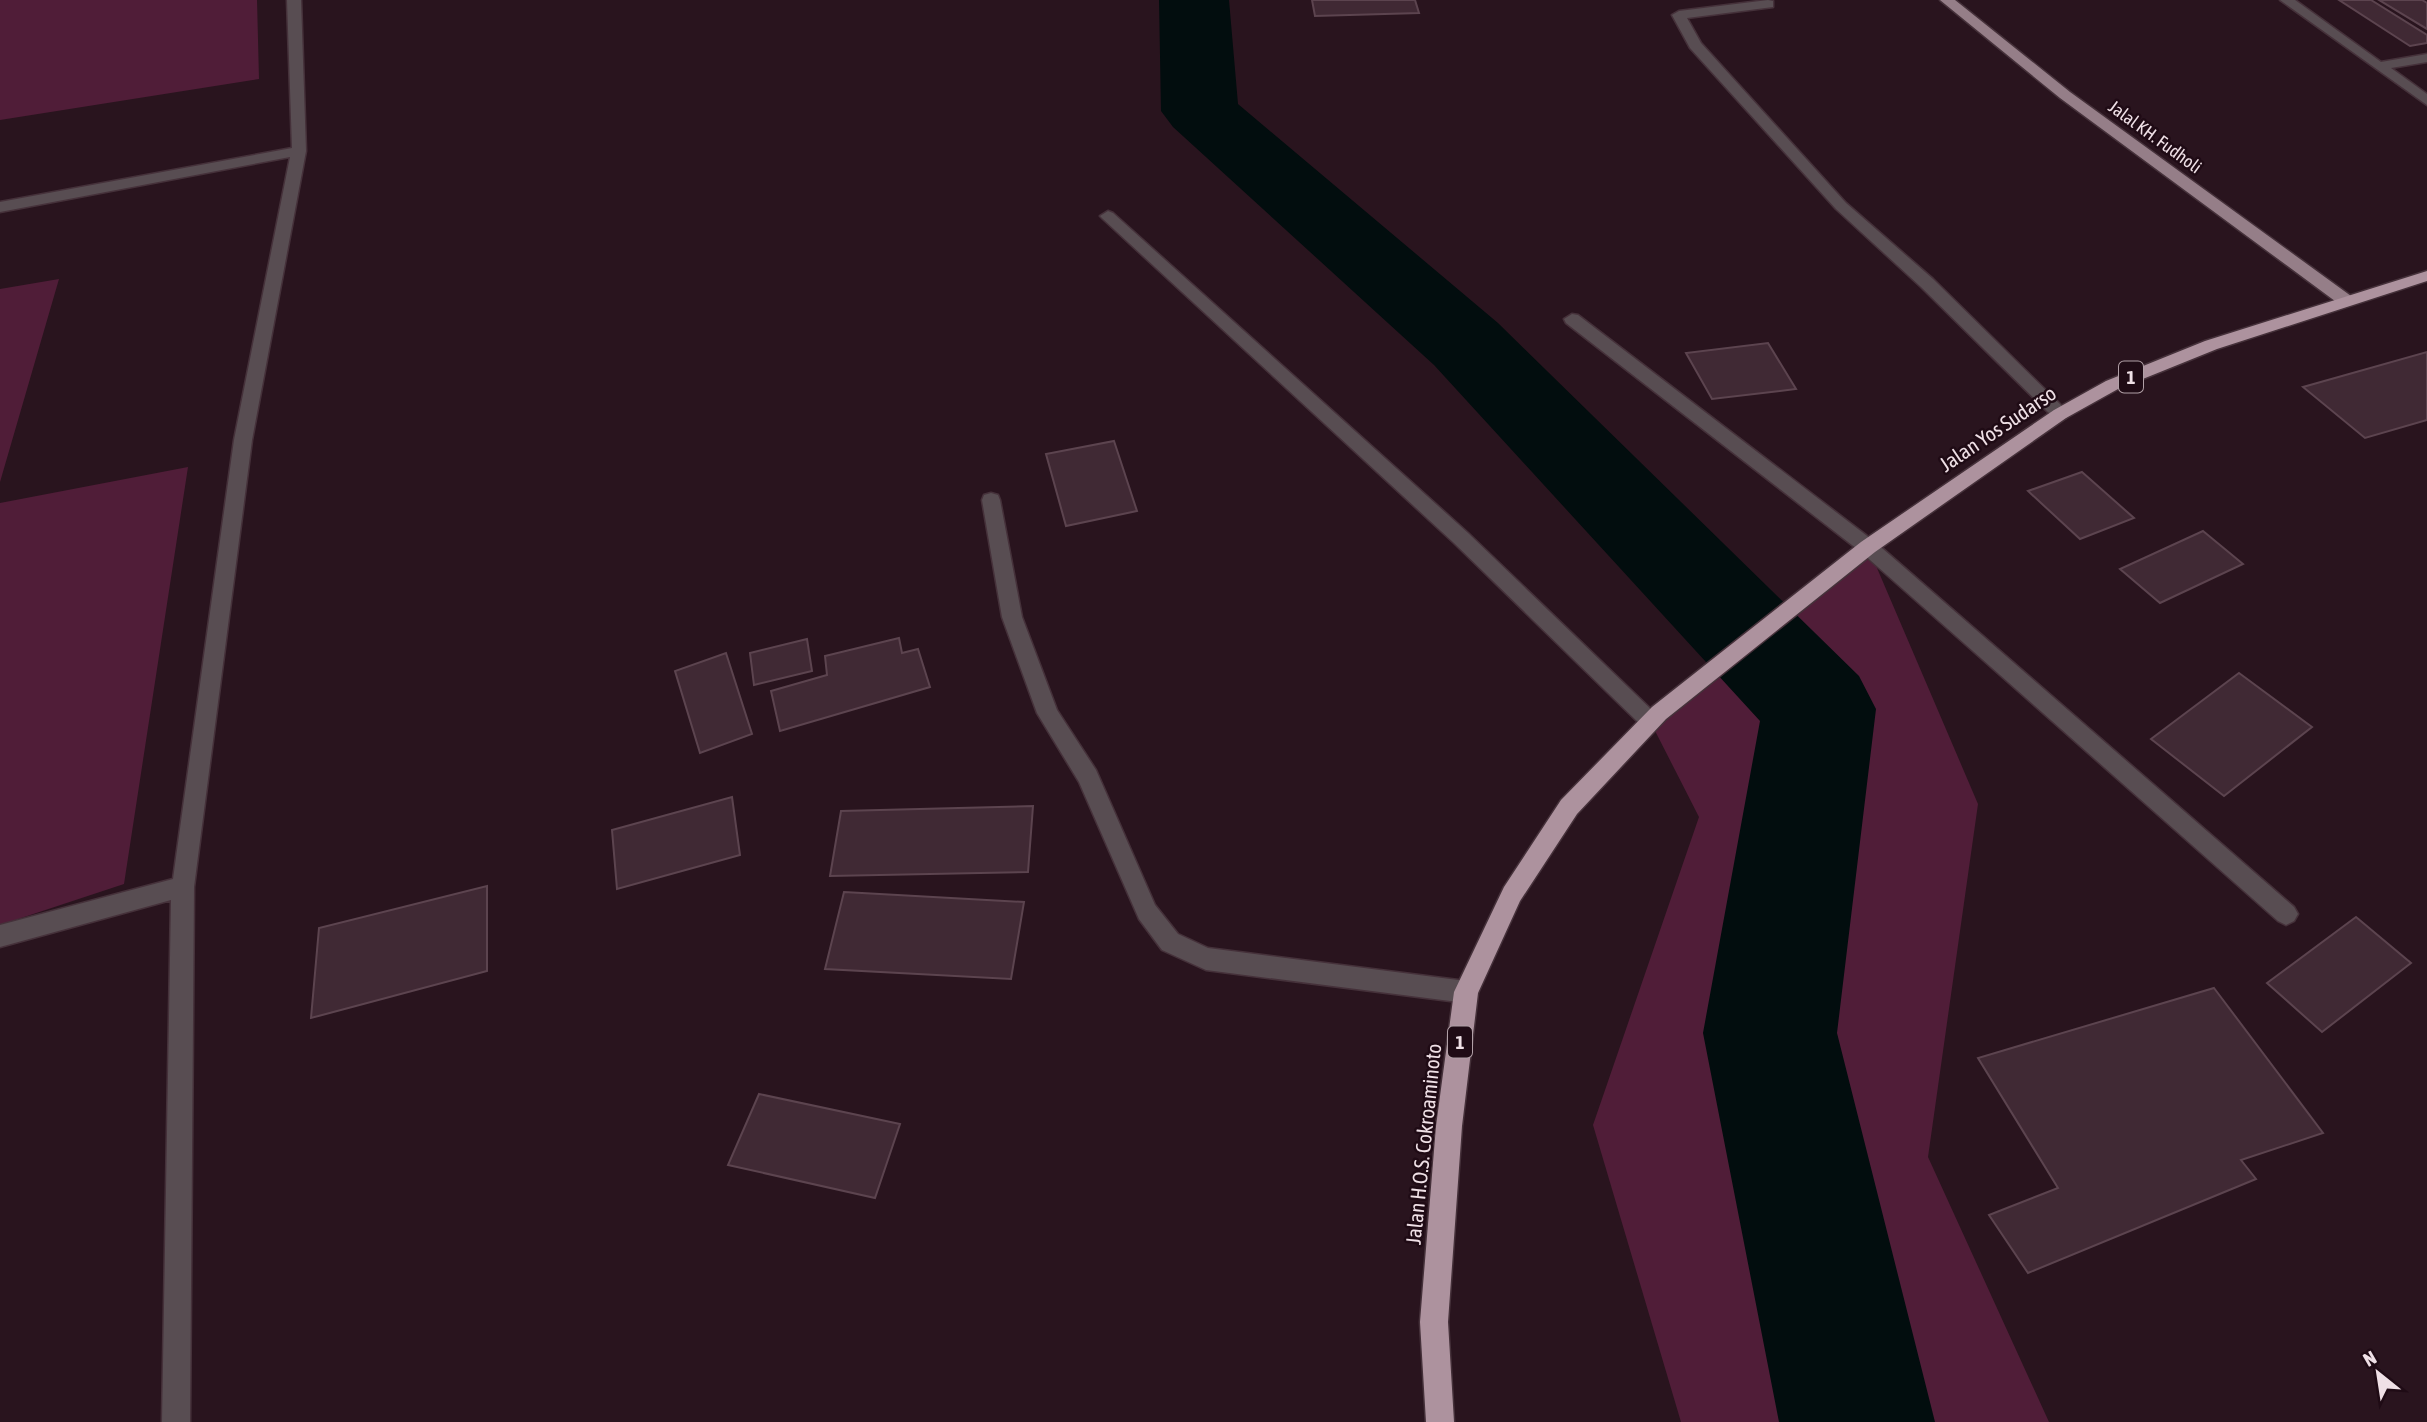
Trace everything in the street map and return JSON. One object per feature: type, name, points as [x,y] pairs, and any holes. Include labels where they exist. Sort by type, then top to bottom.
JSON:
[{"type":"highway","name":"Jalan Yos Sudarso","points":[[1654,717],[1863,552],[2060,414],[2112,385],[2199,350],[2345,300],[2427,276]]},
{"type":"highway","name":"Jalan H.O.S. Cokroaminoto","points":[[1440,1422],[1434,1322],[1449,1126],[1466,992],[1512,894],[1569,807],[1654,717]]},
{"type":"main road","name":"Jalal KH. Fudholi","points":[[1947,0],[2065,95],[2345,300]]},
{"type":"street","points":[[176,1422],[183,887],[243,440],[299,151],[294,0]]},
{"type":"street","points":[[1670,0],[1696,46],[1841,206],[1927,283],[2060,414]]},
{"type":"street","points":[[2287,0],[2427,100]]},
{"type":"street","points":[[1679,15],[1768,4]]},
{"type":"street","points":[[2379,66],[2427,58]]},
{"type":"street","points":[[0,207],[299,151]]},
{"type":"street","points":[[1108,216],[1654,717]]},
{"type":"street","points":[[1572,319],[1863,552],[2286,914]]},
{"type":"street","points":[[991,500],[1012,617],[1048,713],[1088,777],[1147,912],[1170,942],[1206,959],[1466,992]]},
{"type":"street","points":[[0,936],[183,887]]},
{"type":"shaded area","points":[[0,0],[257,0],[259,79],[0,120]]},
{"type":"shaded area","points":[[59,279],[0,482],[0,289]]},
{"type":"shaded area","points":[[188,467],[124,884],[0,925],[0,503]]},
{"type":"shaded area","points":[[1868,547],[1978,804],[1928,1157],[2049,1422],[1681,1422],[1593,1125],[1699,817],[1650,721]]},
{"type":"building","points":[[1312,0],[1415,0],[1419,13],[1315,16]]},
{"type":"building","points":[[2339,0],[2371,0],[2427,35],[2427,43],[2410,46]]},
{"type":"building","points":[[2379,0],[2422,0],[2427,3],[2427,29]]},
{"type":"building","points":[[1768,343],[1796,389],[1712,399],[1686,353]]},
{"type":"building","points":[[2427,352],[2427,420],[2365,438],[2303,387]]},
{"type":"building","points":[[1114,441],[1137,511],[1066,526],[1046,454]]},
{"type":"building","points":[[2082,472],[2134,518],[2080,539],[2028,491]]},
{"type":"building","points":[[2203,531],[2243,564],[2160,603],[2120,569]]},
{"type":"building","points":[[899,638],[902,653],[918,649],[930,687],[780,731],[771,691],[827,675],[825,656]]},
{"type":"building","points":[[807,639],[812,671],[754,685],[750,653]]},
{"type":"building","points":[[726,653],[752,734],[700,753],[675,671]]},
{"type":"building","points":[[2239,673],[2312,727],[2224,796],[2151,739]]},
{"type":"building","points":[[732,797],[740,855],[617,889],[612,830]]},
{"type":"building","points":[[1033,806],[1028,872],[830,876],[841,811]]},
{"type":"building","points":[[487,886],[487,971],[311,1018],[319,928]]},
{"type":"building","points":[[844,892],[1024,902],[1011,979],[825,969]]},
{"type":"building","points":[[2356,917],[2411,963],[2322,1032],[2267,983]]},
{"type":"building","points":[[2214,988],[2323,1133],[2241,1160],[2256,1179],[2028,1273],[1989,1215],[2058,1188],[1978,1058]]},
{"type":"building","points":[[759,1094],[900,1124],[875,1198],[728,1165]]},
{"type":"waterway","points":[[1194,0],[1200,111],[1466,344],[1819,709],[1770,1033],[1857,1422]]}]
